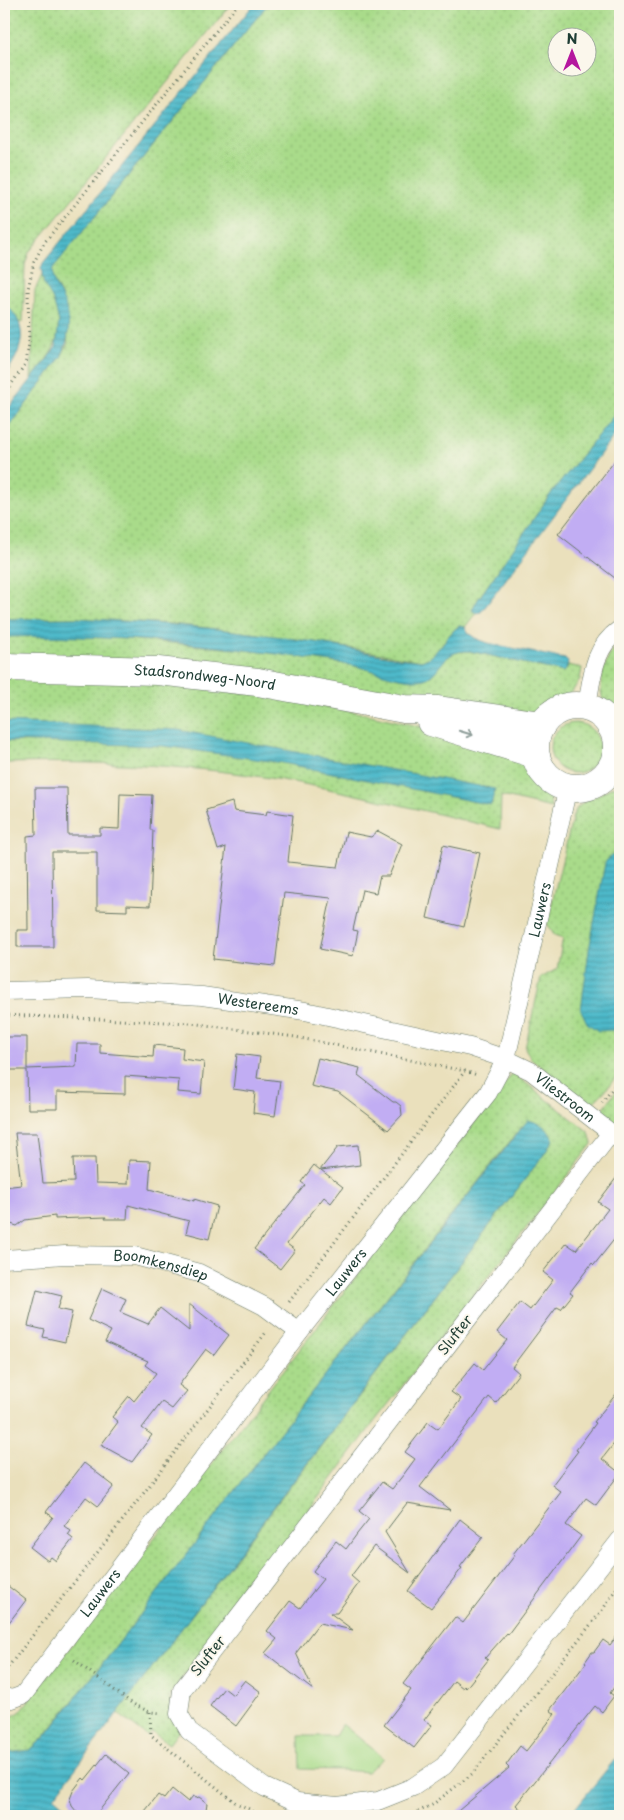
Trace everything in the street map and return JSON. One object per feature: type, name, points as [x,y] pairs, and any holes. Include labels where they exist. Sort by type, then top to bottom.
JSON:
[{"type":"main road","name":"Stadsrondweg-Noord","points":[[4,667],[33,666],[176,673],[258,682],[404,709],[438,710],[541,725]]},
{"type":"main road","points":[[569,706],[587,706],[602,714],[613,728],[619,745],[615,772],[585,787],[568,787],[553,781],[542,770],[536,754],[536,739],[541,725],[553,712],[569,706]]},
{"type":"main road","name":"Stadsrondweg-Noord","points":[[404,709],[436,724],[536,754]]},
{"type":"street","points":[[587,706],[595,662],[601,647],[610,636],[620,629]]},
{"type":"street","name":"Lauwers","points":[[8,1698],[24,1695],[299,1332],[488,1093],[506,1059],[568,787]]},
{"type":"street","name":"Westereems","points":[[4,991],[88,990],[211,998],[314,1013],[470,1046],[506,1059]]},
{"type":"street","name":"Vliestroom","points":[[506,1059],[531,1071],[615,1137]]},
{"type":"street","name":"Slufter","points":[[179,1714],[182,1690],[615,1137]]},
{"type":"street","name":"Boomkensdiep","points":[[4,1259],[65,1255],[135,1256],[199,1273],[264,1306],[299,1332]]},
{"type":"street","points":[[179,1714],[189,1731],[196,1737],[264,1787],[298,1802],[337,1806],[378,1801],[413,1787],[444,1766],[620,1540]]},
{"type":"path","points":[[4,395],[26,363],[28,289],[34,262],[44,243],[238,4]]},
{"type":"path","points":[[4,1015],[190,1023],[295,1037],[465,1071],[494,1082]]},
{"type":"path","points":[[4,1664],[8,1667],[140,1498],[465,1071]]},
{"type":"path","points":[[591,1118],[620,1078]]},
{"type":"path","points":[[409,1816],[432,1805],[472,1774],[603,1609],[620,1583]]},
{"type":"path","points":[[85,1668],[133,1704],[150,1712],[179,1714]]},
{"type":"path","points":[[150,1712],[151,1735],[236,1803],[265,1816]]},
{"type":"green space","points":[[4,4],[231,4],[29,252],[25,265],[23,322],[20,323],[4,303]]},
{"type":"green space","points":[[268,4],[620,4],[620,408],[550,495],[475,604],[473,610],[476,613],[465,627],[459,626],[433,654],[422,661],[315,642],[172,624],[76,618],[4,619],[4,434],[61,357],[68,343],[61,295],[53,280],[53,268]]},
{"type":"green space","points":[[42,275],[58,315],[58,335],[45,362],[31,379],[35,290]]},
{"type":"green space","points":[[53,635],[128,639],[266,652],[353,665],[413,680],[431,676],[447,657],[463,651],[563,672],[568,665],[582,668],[580,679],[572,692],[535,713],[4,655],[4,637]]},
{"type":"green space","points":[[620,642],[620,672],[617,685],[620,700],[620,721],[603,700],[601,685],[607,661]]},
{"type":"green space","points":[[4,677],[134,681],[264,695],[366,714],[440,731],[523,761],[546,792],[551,808],[501,796],[500,829],[324,788],[226,772],[115,764],[4,763]]},
{"type":"green space","points":[[575,723],[585,725],[593,730],[598,738],[600,748],[598,758],[593,766],[585,771],[575,773],[565,771],[557,766],[552,758],[550,748],[552,738],[557,730],[565,725]]},
{"type":"green space","points":[[620,783],[620,855],[618,854],[614,1030],[620,1025],[621,1065],[611,1083],[589,1105],[536,1063],[525,1048],[541,978],[557,969],[563,938],[554,935],[547,923],[573,816],[577,808],[584,802]]},
{"type":"green space","points":[[513,1073],[589,1132],[592,1144],[375,1421],[203,1653],[175,1687],[170,1697],[170,1706],[179,1731],[169,1744],[152,1732],[147,1736],[117,1713],[545,1153],[552,1140],[522,1126],[277,1436],[108,1657],[43,1738],[30,1750],[4,1752],[4,1713],[11,1717],[20,1712]]},
{"type":"green space","points":[[620,1086],[620,1129],[600,1113]]},
{"type":"green space","points":[[342,1724],[384,1758],[367,1772],[300,1769],[299,1736],[335,1736]]},
{"type":"water","points":[[254,4],[268,4],[53,268],[53,279],[68,314],[68,333],[65,345],[61,357],[4,434],[4,414],[56,347],[59,321],[53,300],[44,284],[41,269],[43,263]]},
{"type":"water","points":[[4,303],[13,312],[18,321],[21,339],[16,357],[4,376]]},
{"type":"water","points":[[620,408],[620,428],[485,607],[481,612],[476,613],[472,610],[475,604],[550,495]]},
{"type":"water","points":[[76,618],[166,624],[255,633],[422,661],[433,654],[459,626],[465,627],[468,633],[475,638],[488,643],[565,659],[568,662],[566,670],[563,672],[470,651],[459,652],[451,655],[430,676],[414,680],[341,663],[225,648],[115,638],[4,637],[4,619]]},
{"type":"water","points":[[4,722],[178,730],[495,789],[491,805],[283,763],[164,746],[4,741]]},
{"type":"water","points":[[620,855],[620,1025],[614,1030],[598,1031],[587,1023],[581,1010],[589,950],[605,863],[610,856]]},
{"type":"water","points":[[528,1120],[544,1126],[549,1132],[553,1140],[545,1153],[54,1797],[75,1816],[4,1816],[4,1752],[30,1750],[44,1738],[277,1436]]},
{"type":"water","points":[[620,1753],[620,1816],[568,1816],[573,1811]]},
{"type":"building","points":[[620,454],[620,582],[558,534]]},
{"type":"building","points":[[35,788],[67,788],[68,835],[100,835],[100,828],[119,829],[120,794],[152,795],[150,830],[153,830],[150,906],[127,905],[127,911],[97,910],[97,852],[52,852],[53,947],[17,947],[17,930],[28,930],[27,836],[36,835]]},
{"type":"building","points":[[232,802],[234,811],[266,815],[267,811],[293,815],[288,862],[338,867],[346,832],[371,837],[378,831],[402,844],[389,876],[380,876],[376,893],[362,890],[353,930],[358,931],[353,956],[320,949],[331,898],[284,893],[275,966],[213,959],[226,847],[218,850],[206,810]]},
{"type":"building","points":[[443,845],[480,853],[464,927],[427,918]]},
{"type":"building","points":[[5,1037],[27,1037],[27,1069],[76,1067],[77,1044],[100,1044],[100,1053],[153,1057],[154,1045],[183,1048],[182,1059],[204,1062],[201,1094],[178,1092],[179,1080],[125,1076],[125,1094],[57,1092],[57,1109],[28,1109],[27,1070],[6,1070]]},
{"type":"building","points":[[237,1054],[260,1057],[257,1078],[280,1081],[275,1116],[253,1113],[255,1092],[233,1089]]},
{"type":"building","points":[[318,1058],[360,1068],[358,1075],[401,1106],[402,1115],[388,1130],[338,1092],[311,1086]]},
{"type":"building","points":[[15,1133],[37,1133],[43,1183],[74,1182],[73,1158],[95,1158],[96,1183],[128,1184],[129,1160],[151,1161],[149,1189],[217,1206],[209,1239],[186,1233],[189,1221],[128,1205],[127,1219],[105,1219],[106,1217],[55,1219],[55,1216],[25,1220],[17,1226],[5,1222],[4,1187],[21,1185]]},
{"type":"building","points":[[358,1145],[360,1165],[321,1170],[343,1187],[331,1203],[324,1197],[287,1244],[295,1250],[280,1269],[254,1249],[305,1185],[301,1182],[314,1165],[320,1170],[338,1147]]},
{"type":"building","points":[[620,1173],[620,1232],[594,1265],[592,1263],[570,1292],[573,1294],[561,1309],[557,1307],[512,1367],[519,1373],[496,1403],[489,1397],[420,1487],[450,1510],[407,1503],[385,1532],[410,1573],[374,1546],[351,1576],[359,1583],[337,1613],[330,1613],[353,1630],[319,1623],[296,1653],[313,1690],[265,1653],[277,1639],[267,1631],[290,1601],[300,1608],[323,1579],[313,1571],[336,1541],[346,1549],[369,1519],[359,1511],[382,1482],[392,1489],[404,1474],[415,1459],[405,1452],[428,1422],[438,1429],[461,1399],[451,1392],[475,1363],[483,1370],[507,1340],[497,1332],[520,1302],[530,1310],[553,1280],[543,1272],[566,1243],[576,1250],[588,1235],[608,1209],[598,1202]]},
{"type":"building","points":[[102,1288],[126,1299],[120,1312],[148,1324],[160,1308],[189,1331],[189,1304],[229,1335],[214,1355],[206,1349],[179,1385],[187,1391],[172,1409],[162,1402],[142,1428],[152,1435],[132,1462],[101,1445],[118,1422],[112,1417],[129,1396],[134,1401],[156,1373],[145,1365],[148,1361],[105,1342],[111,1331],[88,1320]]},
{"type":"building","points":[[37,1290],[62,1296],[58,1309],[72,1312],[65,1342],[43,1337],[45,1330],[28,1326]]},
{"type":"building","points":[[620,1389],[620,1436],[602,1459],[620,1473],[596,1505],[586,1498],[566,1525],[581,1536],[508,1634],[485,1658],[488,1660],[466,1688],[464,1686],[463,1688],[454,1681],[424,1720],[432,1725],[414,1748],[384,1725],[411,1690],[403,1684],[455,1617],[463,1623],[515,1555],[513,1554],[561,1492],[552,1485],[578,1451],[576,1450],[596,1423],[594,1422]]},
{"type":"building","points":[[84,1463],[114,1486],[98,1506],[86,1497],[64,1526],[71,1531],[68,1535],[73,1539],[56,1561],[51,1557],[48,1561],[30,1547],[53,1517],[46,1512]]},
{"type":"building","points":[[460,1519],[483,1537],[431,1608],[408,1591]]},
{"type":"building","points":[[4,1583],[26,1600],[4,1629]]},
{"type":"building","points":[[620,1632],[620,1679],[610,1693],[614,1696],[602,1712],[595,1706],[516,1805],[528,1816],[452,1816],[509,1768],[506,1765],[520,1746],[526,1751],[555,1714],[550,1710],[586,1663],[592,1652],[603,1640],[610,1645]]},
{"type":"building","points":[[245,1680],[261,1692],[236,1726],[210,1706],[224,1688],[233,1695]]},
{"type":"building","points":[[106,1754],[129,1773],[95,1816],[80,1816],[72,1806],[70,1799],[73,1791],[83,1778],[85,1780]]},
{"type":"building","points":[[172,1789],[188,1802],[193,1796],[199,1797],[207,1803],[205,1816],[141,1816],[158,1795],[164,1799]]}]
